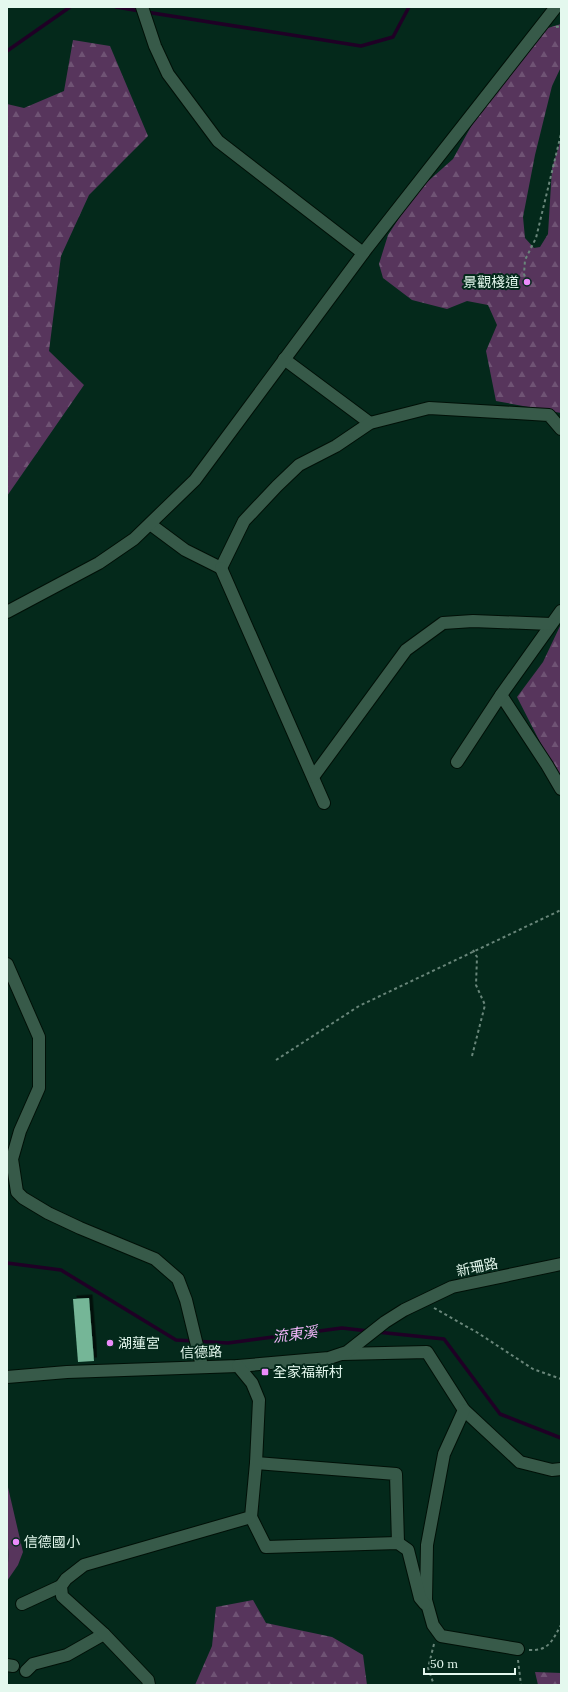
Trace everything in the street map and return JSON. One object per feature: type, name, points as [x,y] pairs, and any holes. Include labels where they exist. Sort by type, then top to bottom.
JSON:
[{"type":"street","points":[[142,7],[155,46],[168,74],[218,141],[363,253]]},
{"type":"street","points":[[7,612],[99,563],[134,539],[194,480],[363,253],[556,7]]},
{"type":"street","points":[[284,359],[370,423]]},
{"type":"street","points":[[221,568],[244,521],[277,486],[299,465],[336,446],[370,423],[429,408],[549,415],[561,429]]},
{"type":"street","points":[[150,524],[185,550],[221,568],[324,803]]},
{"type":"street","points":[[457,762],[561,611]]},
{"type":"street","points":[[313,777],[406,650],[443,622],[473,621],[551,624]]},
{"type":"street","points":[[502,695],[561,789]]},
{"type":"street","points":[[7,964],[39,1037],[39,1088],[20,1131],[10,1162],[16,1192],[22,1198],[48,1213],[155,1259],[178,1279],[186,1300],[201,1361]]},
{"type":"street","points":[[7,1195],[22,1198]]},
{"type":"street","name":"新珊路","points":[[343,1353],[404,1310],[452,1287],[561,1264]]},
{"type":"street","points":[[343,1353],[427,1352],[464,1410],[520,1462],[552,1470],[561,1469]]},
{"type":"street","name":"信德路","points":[[7,1378],[201,1361],[238,1366],[329,1358],[343,1353]]},
{"type":"street","points":[[238,1366],[252,1383],[259,1400],[256,1463],[251,1517],[266,1547],[398,1543],[408,1550],[420,1598],[429,1610]]},
{"type":"street","points":[[464,1410],[444,1454],[427,1544],[426,1600],[433,1625],[441,1636],[518,1649]]},
{"type":"street","points":[[256,1463],[396,1474],[398,1543]]},
{"type":"street","points":[[22,1604],[61,1586],[66,1579],[84,1565],[251,1517]]},
{"type":"street","points":[[61,1586],[62,1596],[104,1634],[148,1680],[149,1685]]},
{"type":"street","points":[[26,1671],[33,1664],[67,1655],[104,1634]]},
{"type":"path","points":[[527,282],[524,274],[525,260],[536,238],[561,134]]},
{"type":"path","points":[[276,1060],[360,1006],[474,950],[561,910]]},
{"type":"path","points":[[472,1056],[484,1005],[476,985],[477,957],[474,950]]},
{"type":"path","points":[[422,1301],[478,1333],[533,1369],[561,1379]]},
{"type":"path","points":[[521,1685],[518,1649],[539,1650],[551,1643],[561,1625]]},
{"type":"path","points":[[434,1685],[428,1668],[432,1646],[441,1636]]},
{"type":"green space","points":[[561,24],[561,67],[552,86],[535,155],[523,217],[525,238],[534,248],[540,247],[548,234],[552,168],[561,139],[561,413],[496,401],[486,351],[497,325],[488,305],[467,301],[447,309],[412,300],[383,278],[379,264],[388,235],[416,192],[453,159],[489,94],[538,31]]},
{"type":"green space","points":[[73,40],[110,46],[148,136],[89,195],[61,256],[49,351],[84,385],[7,496],[7,104],[24,108],[64,91]]},
{"type":"green space","points":[[561,624],[561,783],[517,697],[543,662]]},
{"type":"green space","points":[[7,1483],[23,1552],[18,1565],[7,1581],[8,1547]]},
{"type":"green space","points":[[253,1600],[266,1623],[332,1637],[363,1655],[367,1685],[195,1685],[212,1646],[216,1607]]},
{"type":"green space","points":[[535,1672],[561,1673],[561,1685],[538,1685]]},
{"type":"building","points":[[89,1298],[94,1361],[78,1362],[73,1299]]},
{"type":"waterway","points":[[7,51],[70,7]]},
{"type":"waterway","points":[[116,7],[140,11]]},
{"type":"waterway","points":[[146,12],[361,46],[393,37],[409,7]]},
{"type":"waterway","name":"流東溪","points":[[7,1263],[61,1270],[176,1340],[228,1343],[342,1328],[368,1331]]},
{"type":"waterway","name":"流東溪","points":[[377,1332],[444,1339],[500,1414],[561,1438]]},
{"type":"place","name":"景觀棧道","points":[[527,282]]},
{"type":"place","name":"湖蓮宮","points":[[110,1343]]},
{"type":"place","name":"全家福新村","points":[[265,1372]]},
{"type":"place","name":"信德國小","points":[[16,1542]]}]
